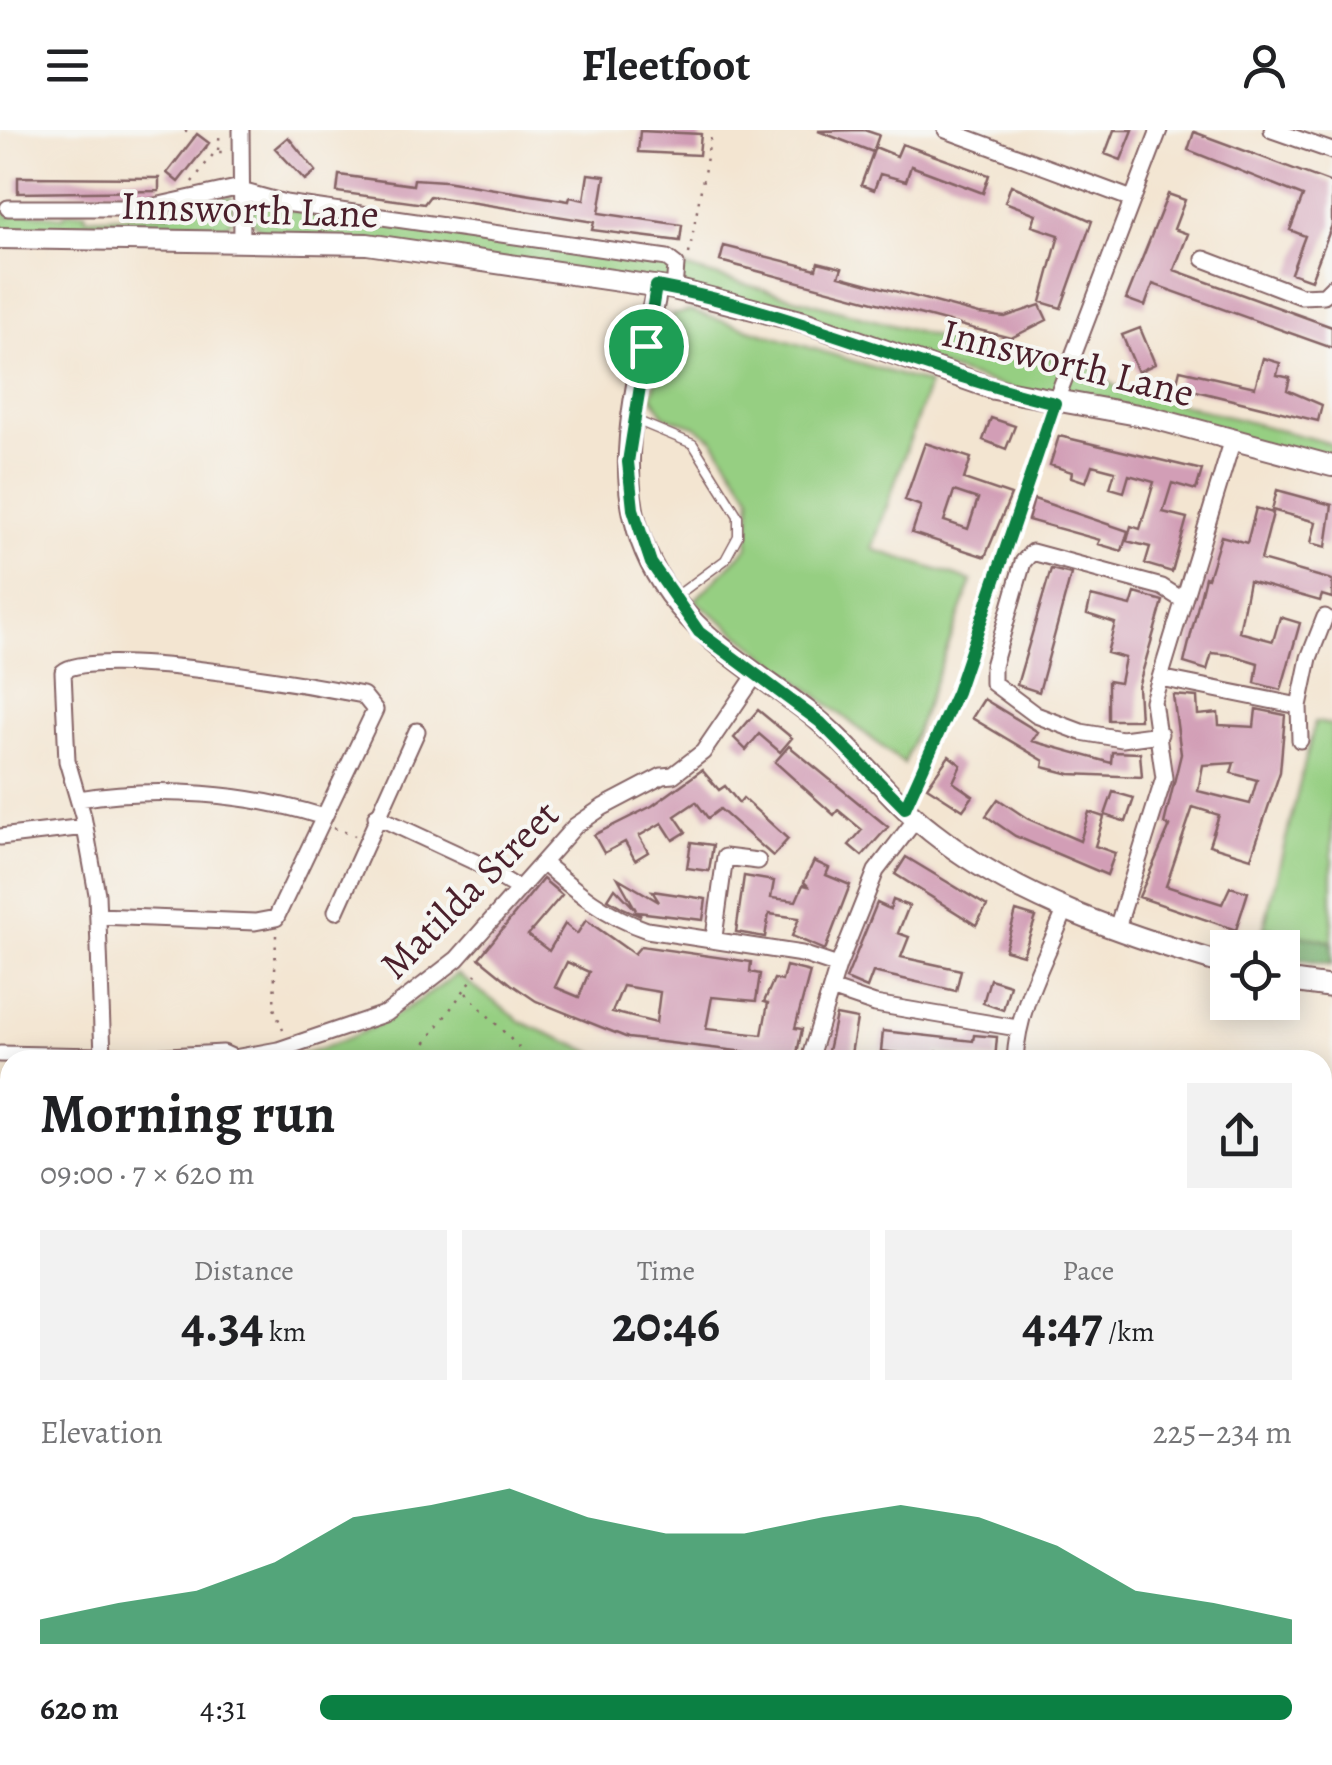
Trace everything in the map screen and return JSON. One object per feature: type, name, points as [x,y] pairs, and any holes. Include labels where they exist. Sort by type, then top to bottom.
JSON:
[{"type":"street","points":[[242,130],[242,242]]},
{"type":"street","points":[[946,130],[1132,200]]},
{"type":"street","points":[[1055,403],[1158,130]]},
{"type":"street","points":[[1272,130],[1332,151]]},
{"type":"street","name":"Innsworth Lane","points":[[8,208],[155,207],[242,189],[285,204],[667,258],[676,265]]},
{"type":"street","name":"Innsworth Lane","points":[[0,238],[367,244],[665,288],[804,322],[994,389],[1149,417],[1332,466]]},
{"type":"street","points":[[1204,259],[1227,263],[1300,296],[1324,295],[1332,287]]},
{"type":"street","points":[[676,265],[665,288],[633,419],[628,462],[633,509],[651,563],[699,632],[820,722],[910,814],[974,863],[1066,908],[1210,959]]},
{"type":"street","points":[[1117,928],[1161,795],[1165,764],[1153,708],[1160,678],[1181,599],[1190,592],[1233,439]]},
{"type":"street","points":[[1160,734],[1106,738],[1054,724],[1000,690],[992,672],[1023,562],[1032,552],[1162,587],[1181,599]]},
{"type":"street","points":[[1300,740],[1299,706],[1312,647],[1325,617]]},
{"type":"street","points":[[98,916],[255,922],[276,918],[375,710],[363,695],[205,670],[85,663],[63,672],[67,761],[85,826],[98,916],[99,1050]]},
{"type":"street","name":"Matilda Street","points":[[274,1050],[368,1022],[409,999],[456,959],[487,923],[497,919],[519,889],[591,814],[662,776],[673,776],[702,752],[755,676]]},
{"type":"street","points":[[1160,678],[1299,706]]},
{"type":"street","points":[[336,911],[418,731]]},
{"type":"street","points":[[79,799],[138,794],[276,802],[323,820]]},
{"type":"street","points":[[811,1050],[838,966],[876,871],[910,814]]},
{"type":"street","points":[[376,816],[475,862],[519,889]]},
{"type":"street","points":[[0,837],[85,826]]},
{"type":"street","points":[[714,937],[725,856],[758,861]]},
{"type":"street","points":[[544,863],[576,891],[624,922],[647,930],[714,937],[802,954],[838,966]]},
{"type":"street","points":[[1016,1050],[1017,1028],[1066,908]]},
{"type":"street","points":[[1300,983],[1332,987]]},
{"type":"street","points":[[831,990],[875,1004],[1017,1028]]},
{"type":"lane","points":[[633,419],[693,444],[738,516],[738,536],[725,560],[674,599]]},
{"type":"path","points":[[184,130],[200,143]]},
{"type":"path","points":[[181,178],[190,185],[216,152],[220,130]]},
{"type":"path","points":[[676,265],[686,269],[712,130]]},
{"type":"path","points":[[206,147],[216,152],[240,153]]},
{"type":"path","points":[[197,161],[204,166]]},
{"type":"path","points":[[193,166],[200,171]]},
{"type":"path","points":[[910,814],[957,692],[1055,403]]},
{"type":"path","points":[[323,820],[366,840]]},
{"type":"path","points":[[276,918],[274,1008],[289,1047]]},
{"type":"path","points":[[421,1050],[476,974]]},
{"type":"path","points":[[464,991],[522,1050]]},
{"type":"green space","points":[[231,196],[234,218],[217,236],[0,229],[0,207],[8,208],[8,217],[20,212],[64,217],[65,213],[85,212],[86,218],[170,214],[169,207]]},
{"type":"green space","points":[[256,204],[676,265],[1021,361],[1072,355],[1116,387],[1332,444],[1332,466],[1055,403],[745,305],[267,236],[249,217]]},
{"type":"green space","points":[[690,311],[929,384],[872,549],[972,581],[904,764],[695,600],[748,547],[751,496],[713,439],[695,426],[664,416],[652,396],[673,315]]},
{"type":"green space","points":[[1315,722],[1332,725],[1332,942],[1300,935],[1300,930],[1264,927]]},
{"type":"green space","points":[[1300,935],[1332,942],[1332,965],[1300,960]]},
{"type":"green space","points":[[457,974],[523,1023],[586,1050],[314,1050],[383,1022]]},
{"type":"building","points":[[864,130],[879,135],[873,152],[818,131]]},
{"type":"building","points":[[1114,130],[1133,130],[1121,160],[1105,154]]},
{"type":"building","points":[[640,131],[701,134],[699,155],[638,152]]},
{"type":"building","points":[[1194,132],[1332,183],[1332,225],[1311,280],[1291,273],[1305,236],[1290,230],[1303,196],[1188,150]]},
{"type":"building","points":[[197,134],[209,143],[178,182],[167,173]]},
{"type":"building","points":[[288,137],[316,171],[305,180],[275,148]]},
{"type":"building","points":[[902,144],[989,175],[983,193],[911,166],[906,181],[880,174],[874,190],[861,185],[875,147],[897,156]]},
{"type":"building","points":[[588,174],[605,176],[599,213],[682,225],[680,241],[592,230],[594,222],[430,196],[424,204],[337,192],[339,175],[413,185],[414,179],[445,181],[569,201],[570,197],[584,200]]},
{"type":"building","points":[[18,177],[159,178],[159,191],[18,193]]},
{"type":"building","points":[[1011,185],[1092,221],[1061,308],[1041,302],[1059,235],[1032,226],[1036,214],[1005,202]]},
{"type":"building","points":[[1168,194],[1185,200],[1174,229],[1188,234],[1174,270],[1332,327],[1332,348],[1153,284],[1145,306],[1126,299]]},
{"type":"building","points":[[724,246],[816,269],[818,262],[842,268],[839,276],[979,314],[1005,317],[1040,305],[1047,320],[1011,338],[720,261]]},
{"type":"building","points":[[1140,328],[1155,364],[1138,372],[1122,335]]},
{"type":"building","points":[[1263,358],[1280,363],[1277,375],[1290,378],[1287,390],[1322,405],[1318,421],[1176,386],[1180,370],[1255,387]]},
{"type":"building","points":[[991,418],[1015,426],[1006,449],[983,440]]},
{"type":"building","points":[[1059,436],[1202,470],[1196,490],[1172,483],[1163,512],[1187,518],[1172,572],[1145,564],[1150,547],[1127,541],[1131,526],[1140,529],[1154,482],[1129,475],[1124,492],[1110,488],[1115,471],[1092,465],[1086,482],[1071,477],[1072,472],[1050,465]]},
{"type":"building","points":[[925,443],[971,458],[964,479],[1011,495],[985,557],[912,533],[921,506],[905,500]],"holes":[[[954,491],[978,499],[968,529],[944,521]]]},
{"type":"building","points":[[1277,490],[1332,505],[1326,547],[1311,543],[1316,522],[1272,510]]},
{"type":"building","points":[[1034,499],[1128,531],[1122,551],[1098,544],[1100,540],[1028,520]]},
{"type":"building","points":[[1256,508],[1273,513],[1261,560],[1332,580],[1332,598],[1322,595],[1320,601],[1249,581],[1239,632],[1273,641],[1280,617],[1300,623],[1281,690],[1255,683],[1258,663],[1232,655],[1212,653],[1207,670],[1184,663],[1205,577],[1208,578],[1221,536],[1247,543]]},
{"type":"building","points":[[1051,569],[1071,574],[1039,692],[1017,685]]},
{"type":"building","points":[[1135,593],[1163,601],[1138,687],[1140,720],[1108,720],[1108,681],[1120,683],[1125,658],[1107,653],[1115,623],[1087,614],[1091,596],[1131,606]]},
{"type":"building","points":[[1173,695],[1197,697],[1198,715],[1218,713],[1219,725],[1254,727],[1256,709],[1285,715],[1280,772],[1251,858],[1209,845],[1219,815],[1193,807],[1166,886],[1222,904],[1230,887],[1248,892],[1236,930],[1139,897],[1170,826],[1164,824],[1181,754]],"holes":[[[1234,763],[1231,773],[1257,780],[1250,804],[1198,791],[1203,765]]]},
{"type":"building","points":[[984,699],[1038,732],[1032,741],[1111,763],[1112,752],[1140,753],[1142,777],[1070,774],[1043,767],[1044,761],[972,718]]},
{"type":"building","points":[[758,710],[792,738],[780,752],[759,734],[746,750],[734,738]]},
{"type":"building","points":[[789,746],[888,827],[862,856],[849,845],[862,830],[838,810],[834,815],[775,762]]},
{"type":"building","points":[[949,756],[961,765],[953,782],[973,796],[963,810],[927,787]]},
{"type":"building","points":[[702,770],[719,790],[725,786],[739,803],[743,798],[788,839],[773,856],[720,809],[708,818],[696,802],[675,816],[686,832],[673,840],[662,823],[639,836],[648,852],[635,860],[625,842],[604,853],[594,835],[652,806]]},
{"type":"building","points":[[1113,792],[1134,798],[1126,822],[1105,815]]},
{"type":"building","points":[[998,799],[1028,819],[1080,841],[1089,812],[1104,817],[1095,846],[1115,853],[1107,875],[1015,836],[986,816]]},
{"type":"building","points":[[691,842],[713,845],[709,871],[687,868]]},
{"type":"building","points":[[906,857],[987,906],[976,925],[895,874]]},
{"type":"building","points":[[814,861],[829,868],[826,875],[850,885],[825,950],[792,936],[799,918],[769,914],[765,937],[736,932],[744,876],[774,881],[771,898],[796,901],[803,885],[808,886],[804,882]]},
{"type":"building","points":[[618,878],[659,902],[652,891],[706,899],[703,920],[637,912],[641,916],[623,908],[608,899],[615,888],[636,910]]},
{"type":"building","points":[[543,879],[562,895],[528,935],[549,951],[565,924],[577,934],[586,920],[634,954],[641,946],[751,962],[750,972],[760,974],[756,1001],[712,997],[706,1029],[762,1035],[768,1003],[764,1002],[774,979],[782,981],[786,966],[810,972],[795,1028],[802,1029],[798,1050],[729,1050],[628,1038],[536,1001],[479,958]],"holes":[[[567,962],[589,972],[579,997],[555,987]],[[623,986],[660,992],[656,1023],[612,1012]]]},
{"type":"building","points":[[893,900],[909,906],[898,933],[909,937],[901,957],[961,970],[956,991],[873,972],[867,988],[846,979],[877,903],[890,909]]},
{"type":"building","points":[[1016,911],[1036,917],[1023,955],[1005,950]]},
{"type":"building","points":[[990,979],[1010,985],[1003,1010],[983,1003]]},
{"type":"building","points":[[836,1015],[857,1019],[852,1050],[828,1050]]},
{"type":"building","points":[[883,1031],[973,1041],[974,1035],[997,1037],[996,1050],[881,1050]]},
{"type":"route","points":[[656,286],[804,322],[994,389],[1055,403],[957,692],[905,808],[820,722],[699,632],[675,603],[651,563],[633,509],[628,462],[646,346],[656,286]]}]
